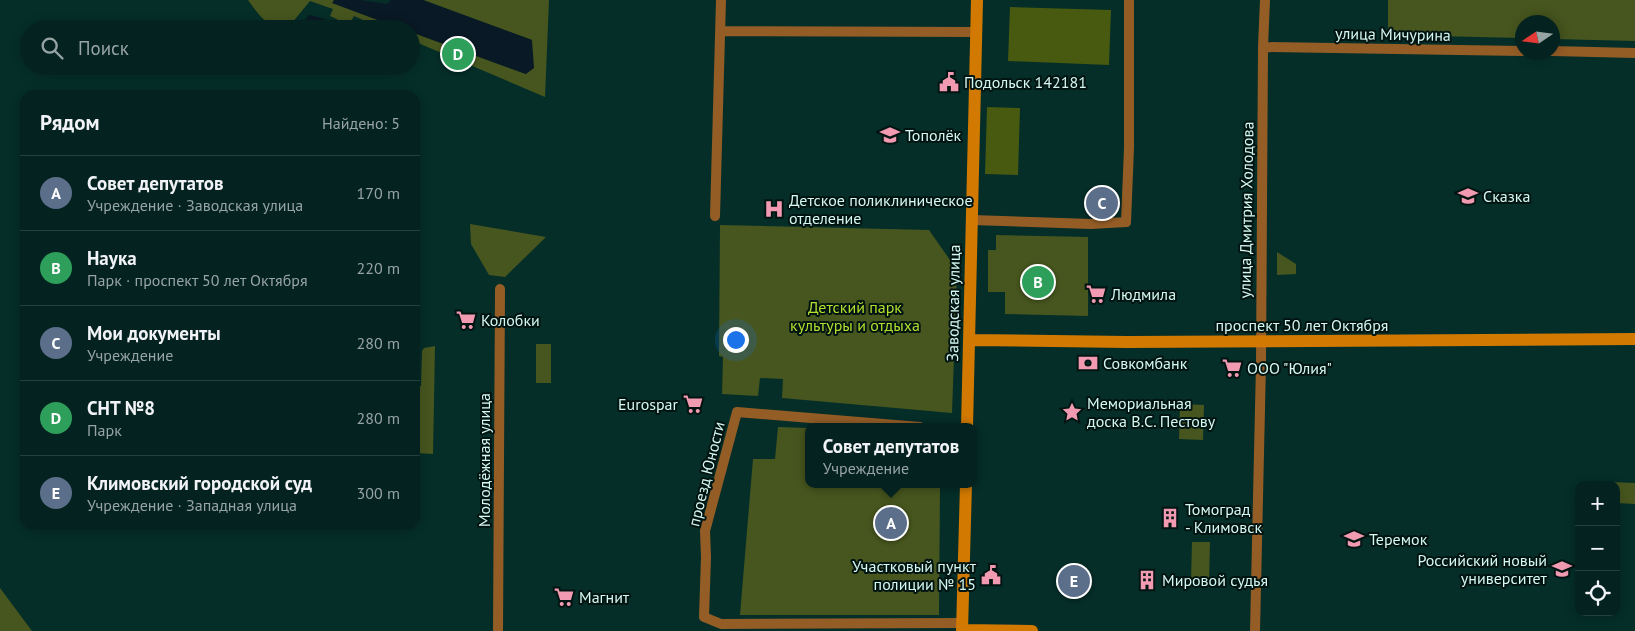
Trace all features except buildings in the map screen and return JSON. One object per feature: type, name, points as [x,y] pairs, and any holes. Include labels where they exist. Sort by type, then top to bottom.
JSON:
[{"type":"main road","name":"Заводская улица","points":[[967,423],[977,0]]},
{"type":"main road","name":"проспект 50 лет Октября","points":[[969,340],[1635,339]]},
{"type":"main road","points":[[966,488],[962,628],[1032,631]]},
{"type":"street","points":[[715,216],[721,0]]},
{"type":"street","points":[[972,220],[1091,224],[1126,222],[1129,148],[1129,0]]},
{"type":"street","name":"улица Дмитрия Холодова","points":[[1256,631],[1265,0]]},
{"type":"street","points":[[721,31],[976,32]]},
{"type":"street","name":"улица Мичурина","points":[[1263,47],[1515,51]]},
{"type":"street","points":[[1560,52],[1635,53]]},
{"type":"street","name":"Молодёжная улица","points":[[498,631],[500,289]]},
{"type":"street","name":"проезд Юности","points":[[871,423],[737,412],[705,531],[704,617],[721,624],[962,628]]},
{"type":"green space","points":[[248,0],[334,0],[333,3],[378,20],[363,20],[354,16],[352,20],[338,20],[330,16],[333,9],[310,1],[294,20],[264,20]]},
{"type":"green space","points":[[423,0],[549,0],[545,97],[420,44],[420,35],[526,74],[532,40]]},
{"type":"green space","points":[[1388,0],[1635,0],[1635,41],[1560,39],[1560,15],[1515,15],[1515,38],[1388,35]]},
{"type":"green space","points":[[1010,7],[1111,10],[1109,65],[1008,61]]},
{"type":"green space","points":[[987,107],[1020,108],[1018,175],[985,174]]},
{"type":"green space","points":[[470,224],[546,237],[505,277],[489,275],[471,244]]},
{"type":"green space","name":"Детский парк культуры и отдыха","points":[[720,225],[929,230],[957,270],[952,413],[782,398],[783,379],[760,378],[758,396],[722,394],[723,357],[719,356]]},
{"type":"green space","points":[[996,235],[1088,237],[1088,316],[1005,314],[1005,292],[988,292],[988,250],[996,250]]},
{"type":"green space","points":[[1277,252],[1296,264],[1296,274],[1277,275]]},
{"type":"green space","points":[[536,344],[551,344],[551,383],[536,383]]},
{"type":"green space","points":[[435,346],[433,454],[420,453],[420,386],[422,351],[424,348]]},
{"type":"green space","points":[[1180,404],[1204,405],[1203,440],[1179,439]]},
{"type":"green space","points":[[778,427],[805,428],[805,488],[940,488],[939,615],[740,615],[753,459],[775,459]]},
{"type":"green space","points":[[1620,482],[1635,483],[1635,504],[1620,503]]},
{"type":"green space","points":[[1192,542],[1210,542],[1209,581],[1191,581]]},
{"type":"green space","points":[[0,588],[32,631],[0,631]]},
{"type":"water","points":[[334,0],[360,0],[387,4],[391,0],[423,0],[532,40],[534,68],[526,74],[420,35],[420,20],[378,20],[332,3]]},
{"type":"water","points":[[309,15],[327,20],[305,20]]},
{"type":"place","name":"СНТ №8","points":[[458,54]]},
{"type":"place","name":"Подольск 142181","points":[[949,82]]},
{"type":"place","name":"Тополёк","points":[[890,135]]},
{"type":"place","name":"Сказка","points":[[1468,196]]},
{"type":"place","name":"Мои документы","points":[[1102,203]]},
{"type":"place","name":"Детское поликлиническое отделение","points":[[774,209]]},
{"type":"place","name":"Наука","points":[[1038,282]]},
{"type":"place","name":"Людмила","points":[[1096,294]]},
{"type":"place","name":"Колобки","points":[[466,320]]},
{"type":"place","name":"Совкомбанк","points":[[1088,363]]},
{"type":"place","name":"ООО \"Юлия\"","points":[[1232,368]]},
{"type":"place","name":"Eurospar","points":[[693,404]]},
{"type":"place","name":"Мемориальная доска В.С. Пестову","points":[[1072,412]]},
{"type":"place","name":"Томоград - Климовск","points":[[1170,518]]},
{"type":"place","name":"Совет депутатов","points":[[891,523]]},
{"type":"place","name":"Теремок","points":[[1354,539]]},
{"type":"place","name":"Российский новый университет","points":[[1562,569]]},
{"type":"place","name":"Участковый пункт полиции № 15","points":[[991,575]]},
{"type":"place","name":"Мировой судья","points":[[1147,580]]},
{"type":"place","name":"Климовский городской суд","points":[[1074,581]]},
{"type":"place","name":"Магнит","points":[[564,597]]}]
